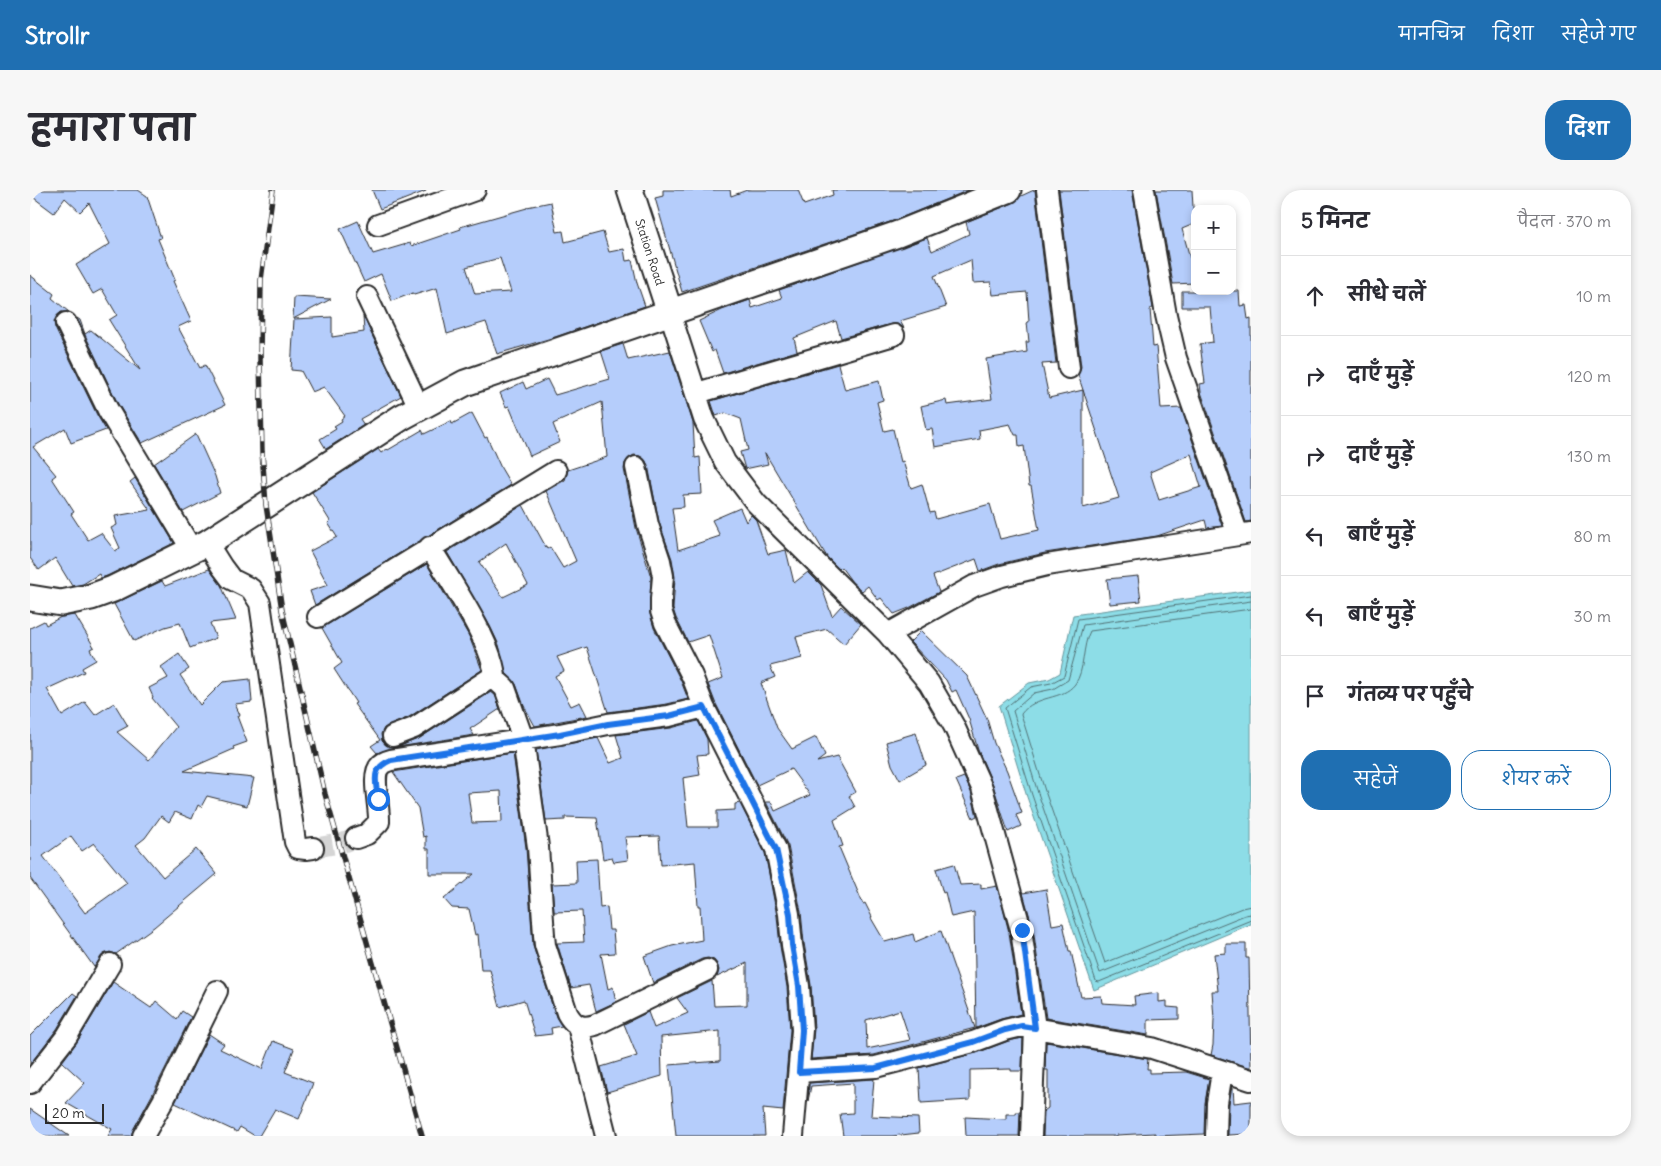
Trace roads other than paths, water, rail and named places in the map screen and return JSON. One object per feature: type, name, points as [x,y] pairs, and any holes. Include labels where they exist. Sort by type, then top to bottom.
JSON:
[{"type":"street","points":[[378,226],[475,190]]},
{"type":"street","name":"Station Road","points":[[630,190],[670,313]]},
{"type":"street","points":[[30,598],[61,603],[91,597],[113,589],[199,547],[402,417],[465,383],[898,234],[1008,190]]},
{"type":"street","points":[[1047,190],[1069,368]]},
{"type":"street","points":[[888,634],[974,586],[1002,576],[1046,565],[1244,534],[1176,358],[1166,315],[1144,190]]},
{"type":"street","points":[[367,297],[419,407]]},
{"type":"street","points":[[670,313],[704,419],[725,462],[756,503],[888,634],[929,683],[954,726],[982,788],[1022,930],[1035,1028],[1032,1136]]},
{"type":"street","points":[[66,323],[108,410],[199,547],[222,567],[231,579],[251,589],[260,602],[295,842],[298,848],[313,848]]},
{"type":"street","points":[[697,393],[894,335]]},
{"type":"street","points":[[636,467],[648,525],[663,576],[661,599],[663,617],[692,676],[704,707],[776,849],[790,914],[792,945],[799,986],[802,1030],[793,1136]]},
{"type":"street","points":[[318,617],[556,471]]},
{"type":"street","points":[[430,547],[468,610],[485,645],[493,664],[495,679],[505,688],[523,739],[538,847],[545,945],[567,1014],[571,1021],[578,1026],[588,1027],[596,1025],[706,970]]},
{"type":"street","points":[[393,736],[414,728],[481,684],[490,679],[495,679]]},
{"type":"street","points":[[356,838],[367,834],[379,822],[380,812],[376,770],[380,765],[391,760],[560,734],[608,724],[669,716],[704,707]]},
{"type":"street","points":[[30,1083],[67,1036],[110,964]]},
{"type":"street","points":[[143,1136],[163,1101],[217,991]]},
{"type":"street","points":[[578,1026],[606,1136]]},
{"type":"street","points":[[799,1072],[876,1068],[973,1042],[1022,1026],[1145,1046],[1251,1080]]},
{"type":"street","points":[[1216,1136],[1217,1103],[1222,1072]]},
{"type":"water","points":[[1251,590],[1251,924],[1094,990],[1027,797],[999,706],[1029,683],[1049,679],[1060,673],[1073,615]]},
{"type":"tunnel","points":[[313,848],[342,843],[356,838]]},
{"type":"railway","points":[[273,190],[261,280],[262,452],[266,505],[282,610],[325,794],[422,1136]]}]
